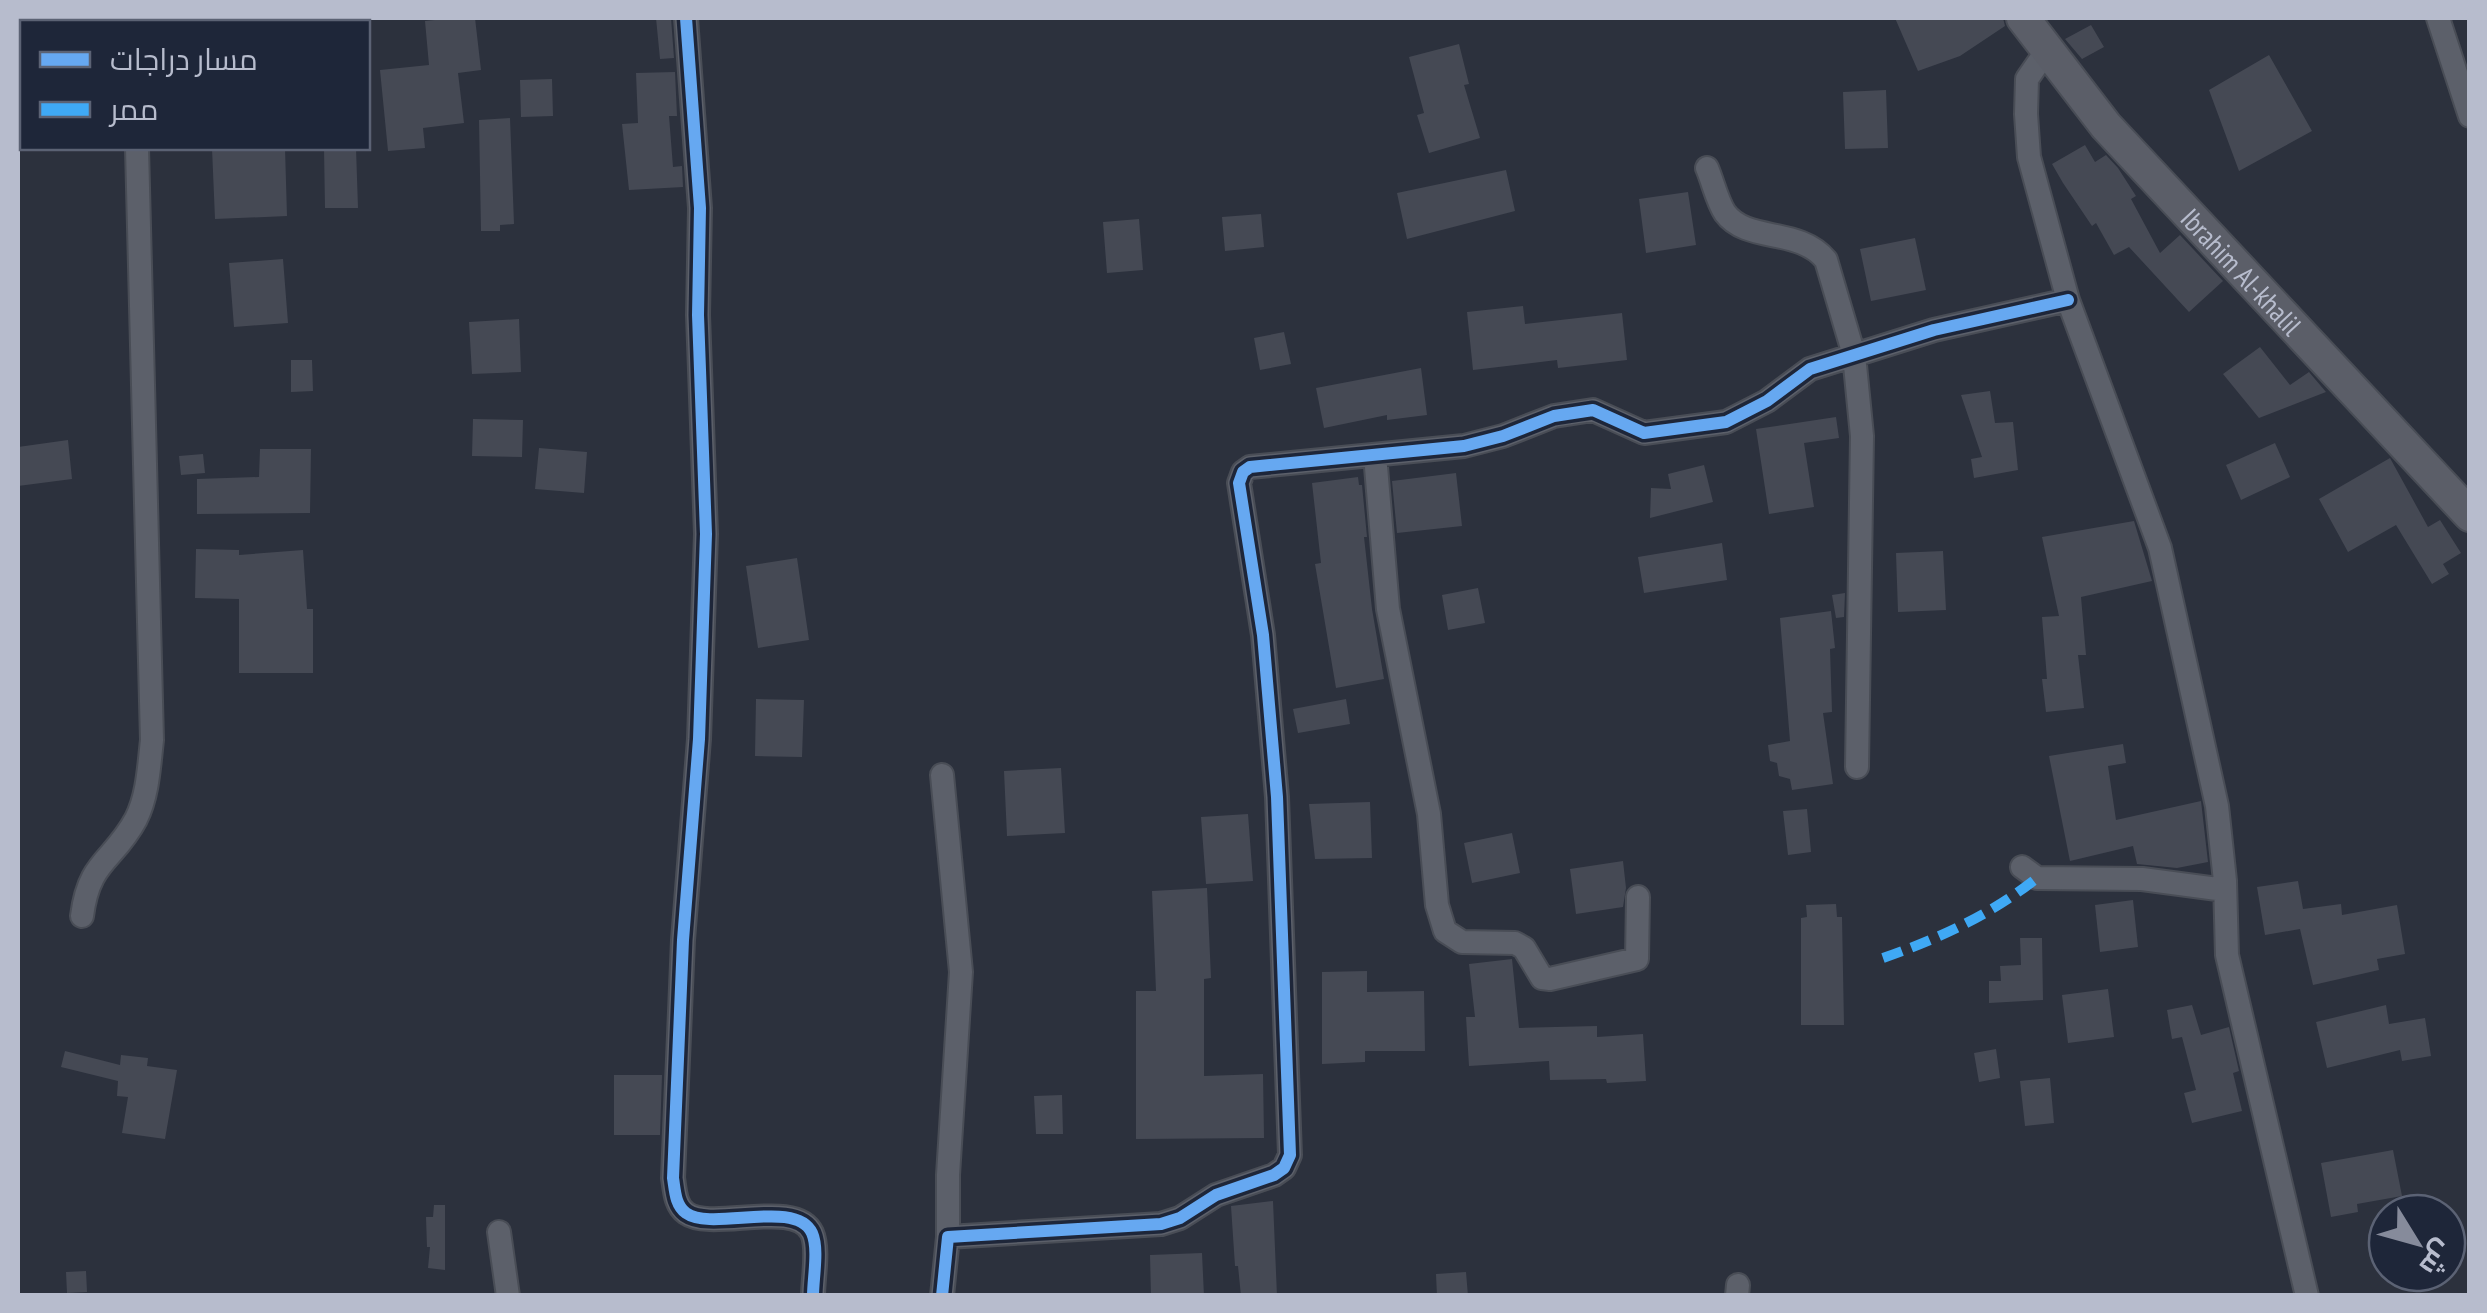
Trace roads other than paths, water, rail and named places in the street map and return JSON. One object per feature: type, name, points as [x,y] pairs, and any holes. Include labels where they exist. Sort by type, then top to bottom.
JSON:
[{"type":"street","points":[[686,18],[700,208],[698,315],[706,534],[699,738],[683,940],[673,1178],[678,1204],[687,1214],[700,1218],[758,1216],[798,1220],[809,1228],[814,1236],[813,1296]]},
{"type":"street","name":"Ibrahim Al-khalil","points":[[2023,18],[2106,126],[2470,515]]},
{"type":"street","points":[[2438,18],[2470,116]]},
{"type":"street","points":[[2047,50],[2027,80],[2029,158],[2068,300],[2160,548],[2196,722],[2218,806],[2227,955],[2301,1260],[2306,1296]]},
{"type":"street","points":[[82,916],[89,880],[136,819],[145,794],[152,740],[138,150]]},
{"type":"street","points":[[1708,168],[1726,215],[1746,228],[1816,248],[1826,260],[1854,355],[1862,436],[1858,767]]},
{"type":"street","points":[[948,1238],[1162,1224],[1216,1196],[1274,1175],[1284,1168],[1290,1155],[1277,797],[1263,634],[1239,483],[1243,472],[1250,467],[1464,446],[1554,416],[1593,410],[1644,433],[1726,422],[1767,402],[1810,369],[1934,330],[2068,300]]},
{"type":"street","points":[[1375,455],[1388,610],[1429,814],[1437,905],[1445,931],[1462,942],[1515,943],[1524,948],[1542,978],[1550,979],[1637,959],[1638,897]]},
{"type":"street","points":[[942,775],[960,972],[942,1296]]},
{"type":"street","points":[[2022,867],[2037,878],[2142,879],[2226,890]]},
{"type":"street","points":[[499,1232],[508,1296]]}]
